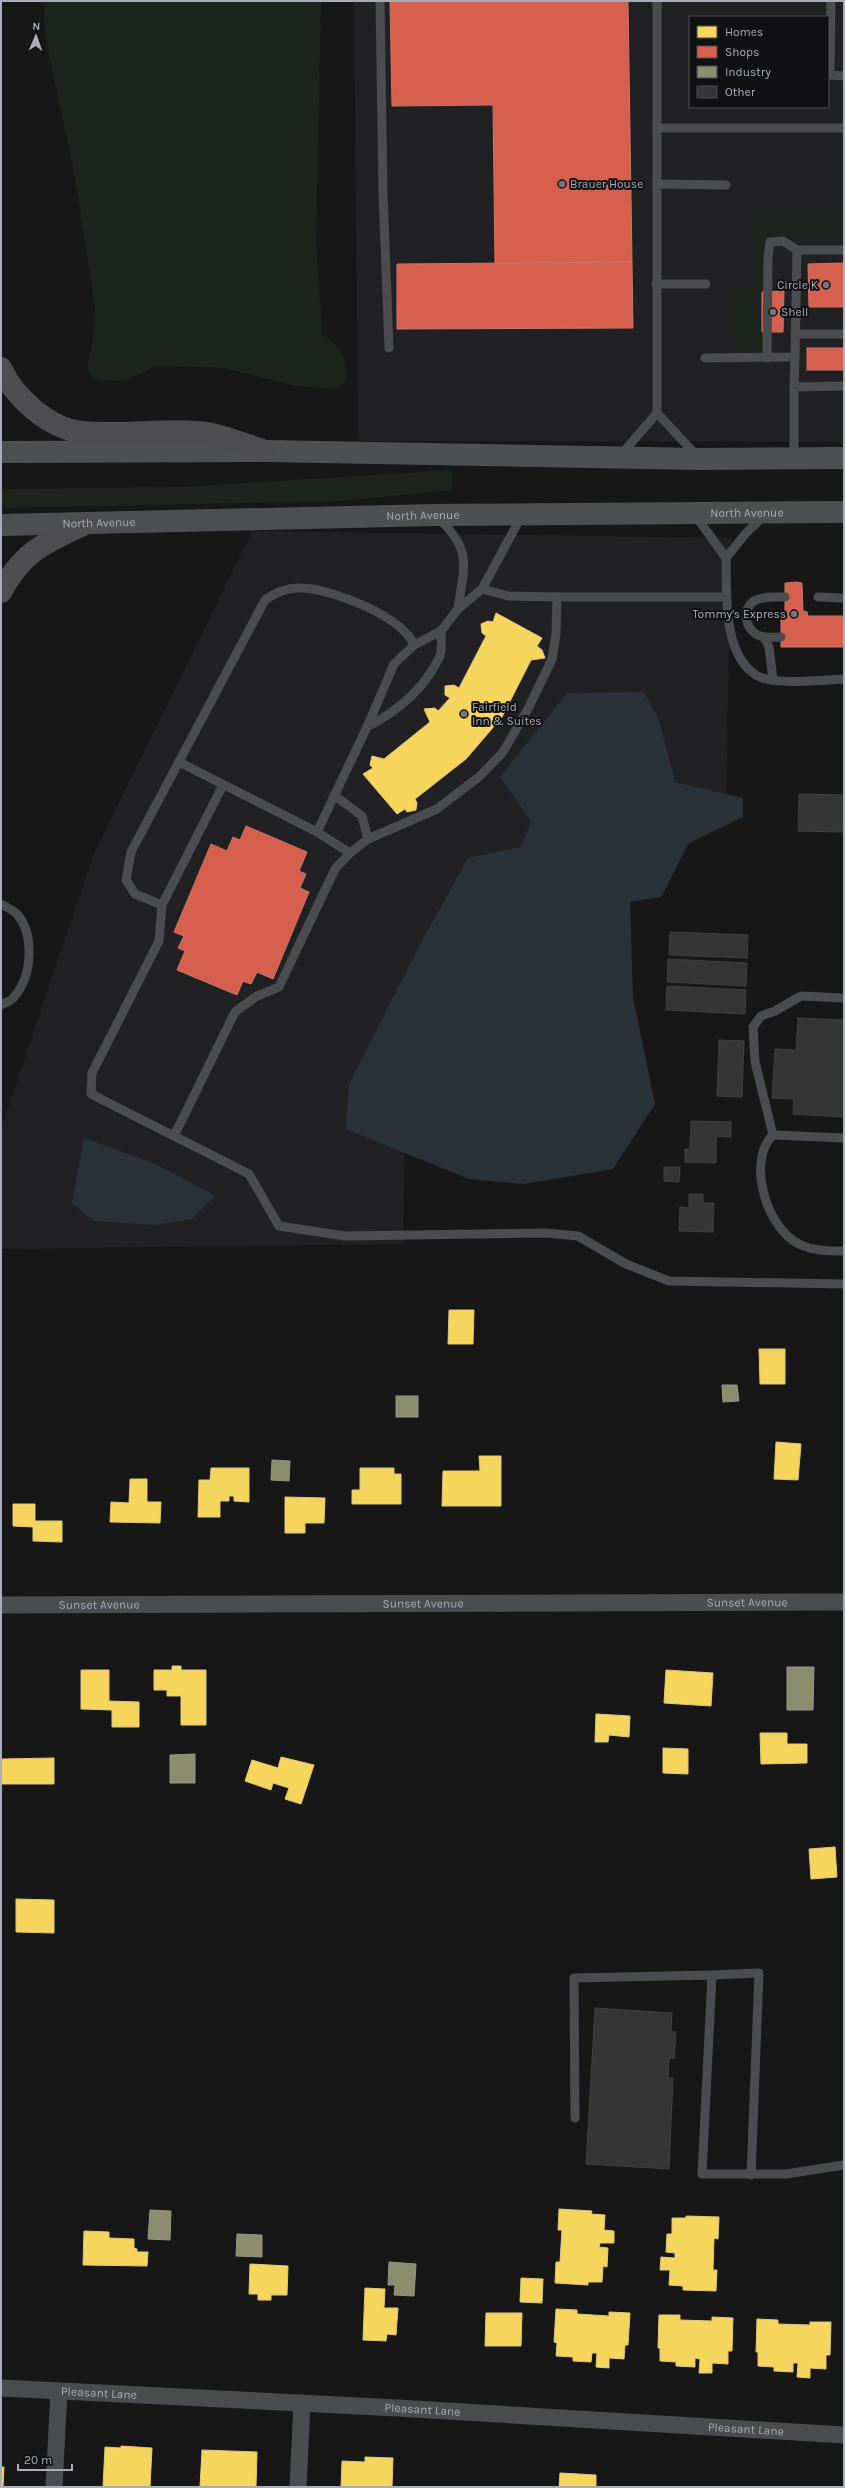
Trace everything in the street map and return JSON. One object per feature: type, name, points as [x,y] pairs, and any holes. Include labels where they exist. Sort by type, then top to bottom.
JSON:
[{"type":"highway","points":[[1,368],[13,388],[29,407],[61,426],[81,432],[200,432],[266,451]]},
{"type":"highway","points":[[1,592],[10,575],[27,556],[44,544],[85,524]]},
{"type":"main road","points":[[1,452],[266,451],[700,459],[844,458]]},
{"type":"main road","name":"North Avenue","points":[[1,525],[435,515],[844,512]]},
{"type":"street","name":"Sunset Avenue","points":[[1,1605],[844,1602]]},
{"type":"street","name":"Pleasant Lane","points":[[1,2388],[302,2403],[844,2435]]},
{"type":"street","points":[[54,2487],[59,2391]]},
{"type":"street","points":[[298,2487],[302,2403]]},
{"type":"lane","points":[[380,1],[383,194],[388,348]]},
{"type":"lane","points":[[619,457],[657,413],[657,1]]},
{"type":"lane","points":[[831,1],[830,76],[844,76]]},
{"type":"lane","points":[[657,128],[844,128]]},
{"type":"lane","points":[[656,184],[726,185]]},
{"type":"lane","points":[[767,358],[768,258],[770,242],[783,241],[797,250],[844,250]]},
{"type":"lane","points":[[794,459],[797,250]]},
{"type":"lane","points":[[656,284],[706,284]]},
{"type":"lane","points":[[795,334],[844,334]]},
{"type":"lane","points":[[704,358],[795,357]]},
{"type":"lane","points":[[794,387],[844,386]]},
{"type":"lane","points":[[657,413],[700,459]]},
{"type":"lane","points":[[726,558],[746,533],[767,512]]},
{"type":"lane","points":[[694,513],[726,558],[728,625],[741,658],[756,675],[773,680],[844,679]]},
{"type":"lane","points":[[317,832],[367,727],[394,664],[414,645],[441,631],[458,609],[482,589],[523,514]]},
{"type":"lane","points":[[435,515],[455,534],[465,560],[458,609]]},
{"type":"lane","points":[[162,905],[135,894],[126,880],[131,852],[265,600],[276,591],[301,587],[328,592],[359,604],[396,624],[410,635],[414,645]]},
{"type":"lane","points":[[482,589],[508,596],[726,597]]},
{"type":"lane","points":[[174,1136],[235,1012],[257,996],[279,987],[335,869],[350,853],[368,839],[437,809],[480,776],[503,752],[529,707],[552,659],[556,634],[557,597]]},
{"type":"lane","points":[[781,637],[764,637],[756,634],[746,622],[748,608],[753,602],[764,598],[785,597]]},
{"type":"lane","points":[[818,597],[844,598]]},
{"type":"lane","points":[[367,727],[392,714],[422,684],[440,657],[441,631]]},
{"type":"lane","points":[[764,637],[770,647],[773,680]]},
{"type":"lane","points":[[179,762],[317,832],[350,853]]},
{"type":"lane","points":[[223,785],[162,905],[159,941],[92,1073],[91,1094],[249,1174],[279,1226],[345,1236],[546,1233],[578,1236],[626,1264],[669,1281],[844,1284]]},
{"type":"lane","points":[[334,795],[362,816],[368,839]]},
{"type":"lane","points":[[1,904],[16,913],[25,928],[30,942],[29,960],[22,984],[14,998],[1,1005]]},
{"type":"lane","points":[[773,1136],[755,1062],[753,1027],[761,1016],[775,1011],[801,996],[844,998]]},
{"type":"lane","points":[[844,1138],[773,1136],[765,1143],[760,1178],[770,1213],[780,1230],[798,1244],[817,1250],[844,1251]]},
{"type":"lane","points":[[575,2118],[574,1978],[759,1973],[751,2175]]},
{"type":"lane","points":[[712,1975],[702,2174],[786,2174],[844,2165]]},
{"type":"shaded area","points":[[44,1],[321,1],[316,242],[322,334],[335,344],[343,354],[346,382],[333,389],[295,386],[224,368],[156,366],[124,381],[99,380],[92,377],[87,368],[93,340],[95,307],[74,172],[45,36]]},
{"type":"shaded area","points":[[354,1],[844,1],[844,442],[358,441]]},
{"type":"shaded area","points":[[844,211],[844,236],[780,236],[766,242],[765,287],[757,290],[757,332],[764,333],[764,352],[738,351],[729,332],[730,291],[751,292],[751,212]]},
{"type":"shaded area","points":[[452,470],[452,490],[342,501],[1,508],[1,489],[181,487]]},
{"type":"shaded area","points":[[252,531],[731,538],[726,807],[405,1121],[403,1244],[1,1249],[1,1128],[92,858]]},
{"type":"shaded area","points":[[644,692],[659,720],[675,782],[743,798],[743,817],[689,843],[661,897],[630,902],[633,997],[655,1104],[613,1169],[524,1184],[469,1179],[346,1129],[349,1084],[423,939],[468,858],[521,847],[531,821],[500,777],[567,693]]},
{"type":"shaded area","points":[[84,1138],[156,1164],[215,1196],[192,1219],[155,1225],[94,1221],[72,1203]]},
{"type":"building: Homes","name":"Fairfield Inn & Suites","points":[[496,613],[542,638],[537,646],[542,650],[545,658],[531,660],[502,717],[466,759],[415,799],[417,803],[416,810],[407,812],[405,809],[397,814],[363,774],[373,768],[370,765],[372,756],[384,759],[430,722],[424,709],[435,708],[438,711],[450,698],[445,695],[445,686],[454,685],[459,688],[486,636],[482,633],[481,624],[488,621],[493,622]]},
{"type":"building: Homes","points":[[449,1310],[474,1310],[473,1344],[448,1344]]},
{"type":"building: Homes","points":[[759,1349],[785,1349],[785,1384],[760,1384]]},
{"type":"building: Homes","points":[[776,1442],[801,1444],[798,1480],[774,1479]]},
{"type":"building: Homes","points":[[479,1456],[501,1456],[501,1506],[442,1506],[443,1471],[480,1471]]},
{"type":"building: Homes","points":[[211,1468],[249,1468],[249,1502],[234,1501],[234,1496],[229,1496],[229,1501],[220,1501],[220,1517],[198,1517],[199,1480],[210,1480]]},
{"type":"building: Homes","points":[[360,1468],[394,1468],[394,1474],[401,1474],[401,1504],[352,1504],[352,1490],[360,1490]]},
{"type":"building: Homes","points":[[130,1479],[147,1479],[147,1502],[161,1502],[160,1523],[110,1522],[111,1502],[129,1503]]},
{"type":"building: Homes","points":[[285,1497],[325,1498],[324,1523],[305,1523],[305,1533],[285,1533]]},
{"type":"building: Homes","points":[[13,1504],[35,1504],[35,1521],[62,1521],[62,1542],[33,1541],[33,1527],[13,1526]]},
{"type":"building: Homes","points":[[172,1666],[181,1666],[181,1670],[206,1670],[206,1725],[181,1725],[181,1696],[167,1696],[167,1690],[154,1690],[154,1670],[172,1670]]},
{"type":"building: Homes","points":[[81,1670],[109,1670],[109,1701],[139,1702],[139,1727],[112,1727],[112,1710],[81,1709]]},
{"type":"building: Homes","points":[[666,1670],[713,1673],[711,1706],[664,1703]]},
{"type":"building: Homes","points":[[596,1714],[630,1716],[629,1737],[609,1735],[608,1742],[595,1742]]},
{"type":"building: Homes","points":[[760,1733],[787,1733],[787,1744],[807,1744],[807,1763],[761,1764]]},
{"type":"building: Homes","points":[[663,1748],[688,1749],[688,1774],[663,1773]]},
{"type":"building: Homes","points":[[281,1757],[314,1765],[301,1804],[285,1799],[289,1788],[273,1783],[271,1790],[245,1781],[252,1760],[278,1768]]},
{"type":"building: Homes","points":[[54,1758],[54,1784],[1,1784],[1,1759]]},
{"type":"building: Homes","points":[[835,1847],[837,1877],[811,1879],[809,1849]]},
{"type":"building: Homes","points":[[16,1899],[54,1900],[54,1933],[16,1932]]},
{"type":"building: Homes","points":[[559,2209],[592,2211],[591,2214],[605,2215],[604,2230],[614,2231],[614,2243],[600,2243],[599,2247],[608,2248],[607,2267],[603,2266],[602,2282],[588,2282],[588,2285],[555,2283],[556,2262],[560,2262],[562,2230],[558,2230]]},
{"type":"building: Homes","points":[[686,2216],[719,2217],[718,2239],[714,2238],[713,2270],[717,2270],[716,2291],[683,2290],[683,2286],[669,2285],[670,2270],[660,2270],[661,2257],[675,2258],[675,2253],[666,2252],[667,2234],[672,2234],[672,2218],[686,2218]]},
{"type":"building: Homes","points":[[84,2231],[109,2232],[109,2238],[134,2239],[134,2248],[137,2249],[137,2252],[148,2252],[147,2266],[83,2265]]},
{"type":"building: Homes","points":[[250,2264],[288,2266],[287,2295],[271,2295],[271,2300],[258,2300],[258,2294],[249,2294]]},
{"type":"building: Homes","points":[[521,2278],[543,2279],[542,2303],[520,2302]]},
{"type":"building: Homes","points":[[365,2288],[385,2289],[384,2308],[398,2308],[396,2335],[387,2334],[386,2341],[363,2340]]},
{"type":"building: Homes","points":[[556,2309],[577,2310],[577,2314],[609,2316],[609,2312],[630,2313],[628,2345],[625,2345],[624,2359],[609,2358],[609,2368],[596,2367],[597,2353],[592,2353],[591,2362],[573,2361],[573,2357],[556,2356],[557,2343],[554,2342]]},
{"type":"building: Homes","points":[[486,2313],[522,2313],[521,2346],[485,2346]]},
{"type":"building: Homes","points":[[659,2315],[680,2315],[680,2320],[712,2321],[712,2317],[733,2318],[732,2351],[728,2351],[728,2364],[712,2363],[712,2373],[699,2373],[700,2359],[695,2358],[695,2367],[676,2366],[676,2362],[660,2361],[660,2348],[658,2348]]},
{"type":"building: Homes","points":[[757,2319],[778,2320],[778,2324],[810,2325],[810,2322],[831,2322],[830,2355],[826,2355],[826,2369],[810,2368],[810,2378],[797,2377],[798,2363],[793,2363],[793,2372],[774,2371],[774,2367],[758,2366],[758,2352],[756,2352]]},
{"type":"building: Homes","points":[[121,2446],[152,2448],[150,2487],[103,2487],[105,2447],[121,2448]]},
{"type":"building: Homes","points":[[202,2450],[257,2452],[256,2487],[200,2487]]},
{"type":"building: Homes","points":[[365,2457],[393,2458],[392,2487],[341,2487],[342,2461],[365,2462]]},
{"type":"building: Homes","points":[[1,2467],[4,2467],[3,2487],[1,2487]]},
{"type":"building: Homes","points":[[560,2473],[596,2475],[596,2487],[559,2487]]},
{"type":"building: Shops","name":"Brauer House","points":[[390,1],[628,1],[632,262],[495,264],[493,105],[392,106]]},
{"type":"building: Shops","points":[[632,262],[633,328],[397,329],[397,264]]},
{"type":"building: Shops","name":"Circle K","points":[[844,263],[844,307],[809,307],[808,264]]},
{"type":"building: Shops","name":"Shell","points":[[784,291],[783,332],[762,332],[762,292]]},
{"type":"building: Shops","name":"Shell","points":[[807,348],[844,348],[844,370],[807,370]]},
{"type":"building: Shops","name":"Tommy's Express","points":[[785,583],[802,583],[803,611],[807,612],[808,616],[844,616],[844,647],[781,647],[781,613],[785,612]]},
{"type":"building: Shops","points":[[246,826],[307,852],[299,871],[306,874],[300,888],[309,892],[273,979],[257,972],[251,984],[243,981],[237,995],[177,970],[185,951],[178,948],[184,936],[174,932],[211,844],[227,851],[233,837],[240,840]]},
{"type":"building: Industry","points":[[722,1385],[737,1385],[739,1401],[723,1402]]},
{"type":"building: Industry","points":[[396,1396],[418,1396],[418,1417],[396,1417]]},
{"type":"building: Industry","points":[[272,1460],[290,1461],[289,1481],[271,1480]]},
{"type":"building: Industry","points":[[787,1667],[814,1667],[813,1710],[787,1710]]},
{"type":"building: Industry","points":[[195,1754],[195,1783],[170,1783],[170,1755]]},
{"type":"building: Industry","points":[[150,2210],[171,2211],[170,2240],[148,2239]]},
{"type":"building: Industry","points":[[237,2234],[262,2235],[262,2257],[236,2256]]},
{"type":"building: Industry","points":[[389,2262],[416,2264],[414,2296],[394,2295],[395,2285],[388,2285]]},
{"type":"building: Other","points":[[799,794],[844,795],[844,832],[798,831]]},
{"type":"building: Other","points":[[670,932],[748,935],[747,958],[669,955]]},
{"type":"building: Other","points":[[668,959],[747,963],[746,986],[667,982]]},
{"type":"building: Other","points":[[667,986],[746,990],[745,1014],[666,1010]]},
{"type":"building: Other","points":[[798,1018],[844,1020],[844,1117],[793,1114],[794,1099],[772,1098],[775,1049],[796,1050]]},
{"type":"building: Other","points":[[719,1040],[744,1041],[742,1097],[717,1096]]},
{"type":"building: Other","points":[[691,1121],[731,1122],[731,1137],[716,1136],[716,1163],[685,1162],[685,1149],[690,1149]]},
{"type":"building: Other","points":[[664,1167],[680,1167],[679,1182],[664,1181]]},
{"type":"building: Other","points":[[689,1194],[703,1194],[703,1203],[714,1203],[713,1232],[679,1231],[680,1207],[689,1208]]},
{"type":"building: Other","points":[[595,2008],[672,2013],[671,2032],[676,2032],[674,2059],[669,2058],[668,2078],[673,2078],[669,2169],[586,2164]]},
{"type":"place","name":"Brauer House","points":[[562,184]]},
{"type":"place","name":"Circle K","points":[[826,285]]},
{"type":"place","name":"Shell","points":[[773,312]]},
{"type":"place","name":"Tommy's Express","points":[[794,614]]},
{"type":"place","name":"Fairfield Inn & Suites","points":[[464,714]]}]
